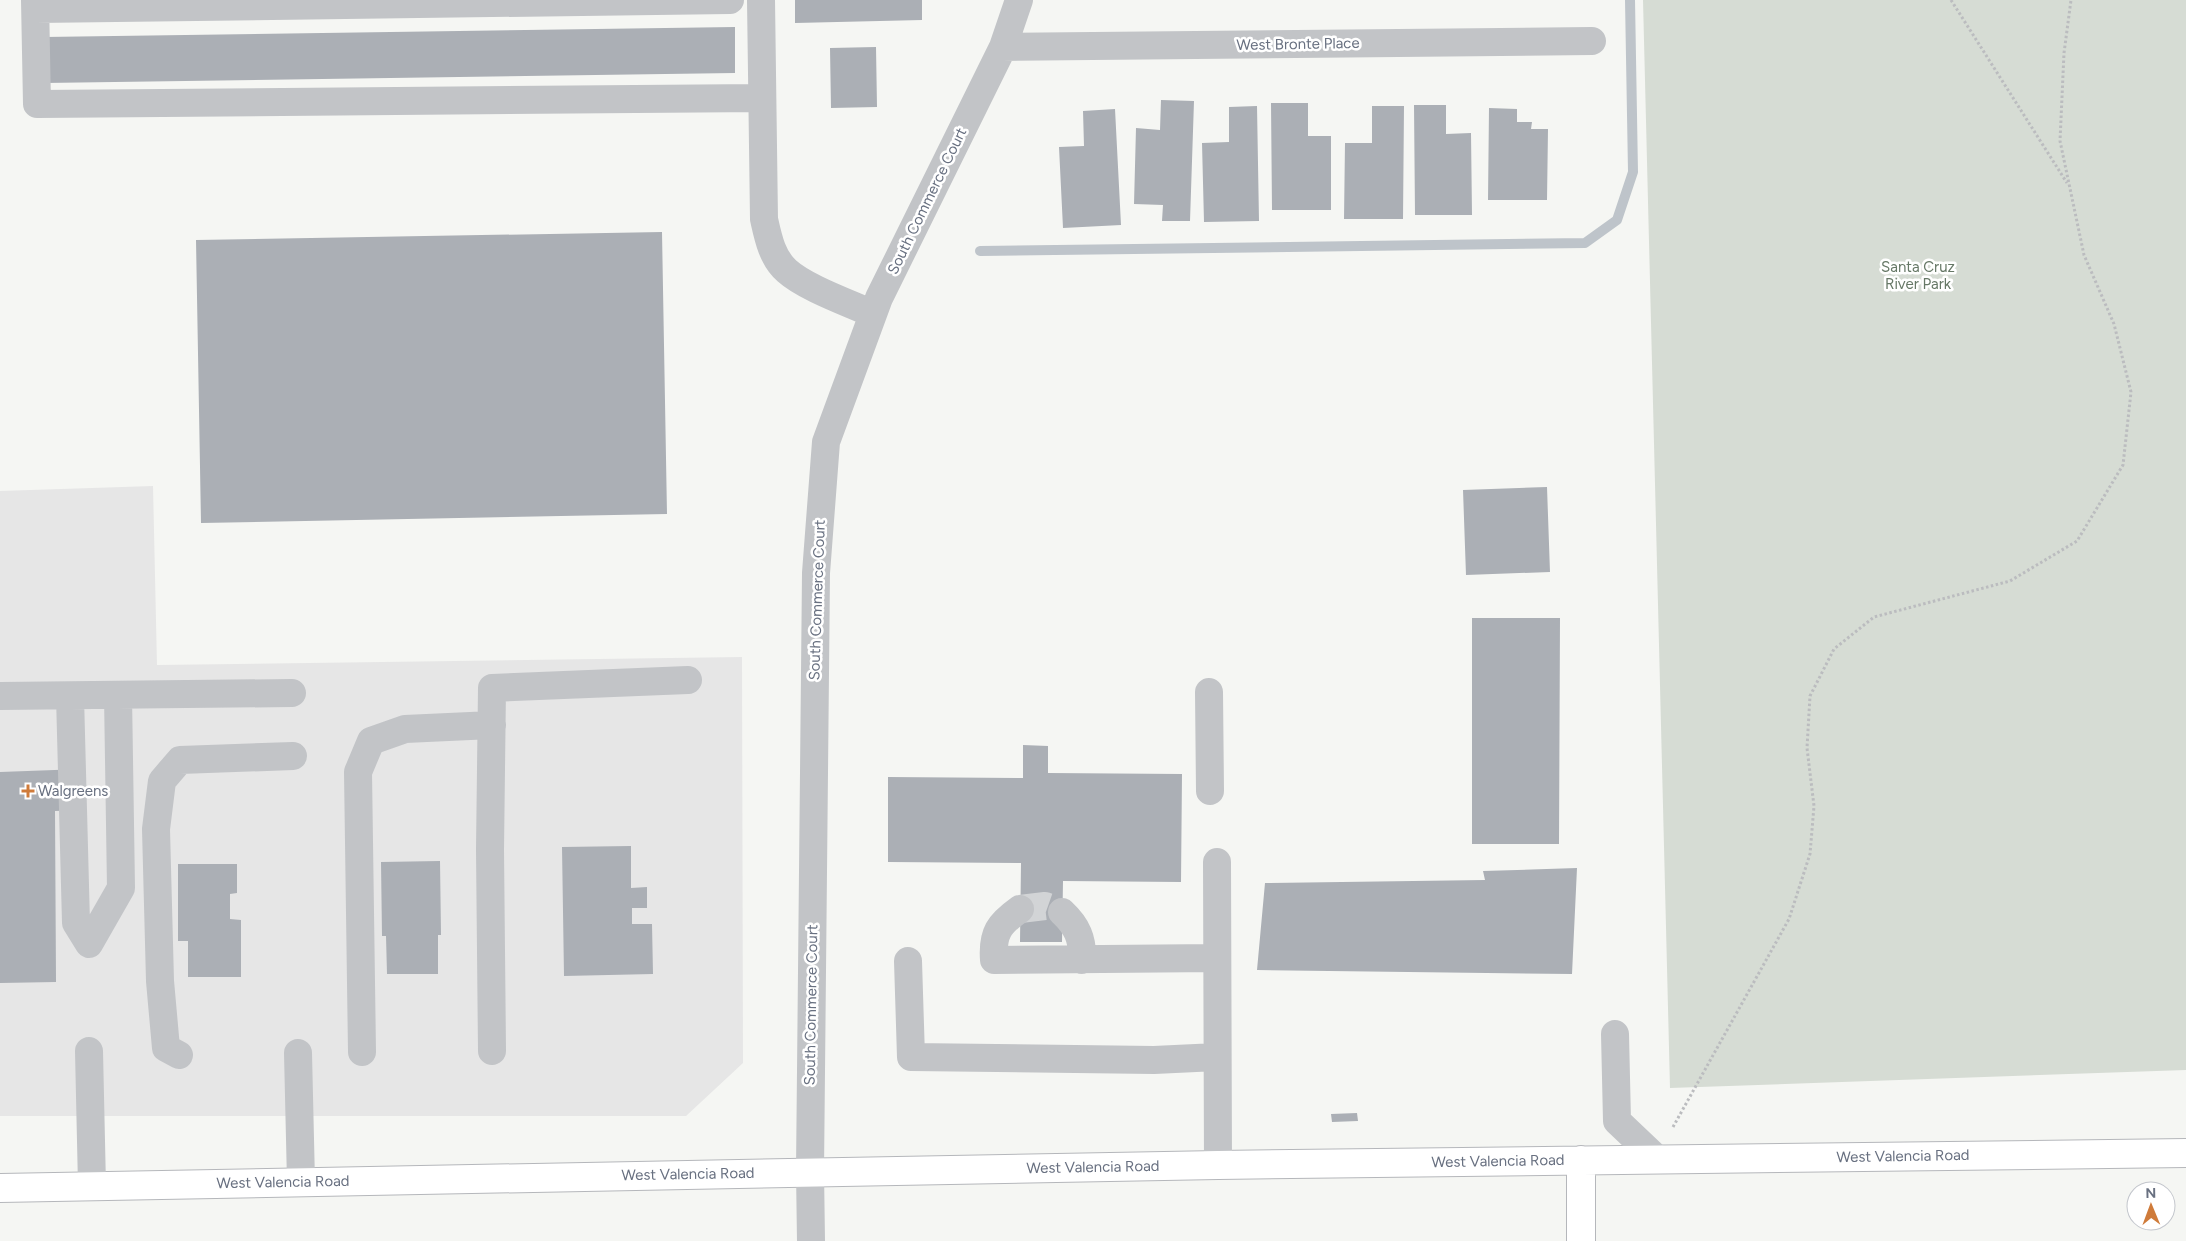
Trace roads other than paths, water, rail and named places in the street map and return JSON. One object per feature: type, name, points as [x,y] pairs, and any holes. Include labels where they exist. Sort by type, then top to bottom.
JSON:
[{"type":"main road","name":"West Valencia Road","points":[[0,1188],[810,1171],[1656,1158],[2186,1153]]},
{"type":"main road","points":[[1581,1160],[1581,1241]]},
{"type":"street","points":[[730,0],[36,4],[37,104],[762,98]]},
{"type":"street","points":[[761,0],[764,219],[769,244],[786,270],[801,280],[873,314]]},
{"type":"street","name":"South Commerce Court","points":[[811,1241],[810,1171],[816,573],[826,442],[873,314],[1003,47],[1019,0]]},
{"type":"street","name":"West Bronte Place","points":[[1003,47],[1592,41]]},
{"type":"street","points":[[492,1051],[490,850],[492,688],[688,680]]},
{"type":"street","points":[[1209,692],[1210,791]]},
{"type":"street","points":[[0,696],[292,693]]},
{"type":"street","points":[[70,696],[76,923],[89,944],[121,888],[118,695]]},
{"type":"street","points":[[362,1052],[358,772],[371,742],[406,729],[492,725]]},
{"type":"street","points":[[179,1056],[166,1048],[160,981],[156,830],[162,781],[180,760],[293,756]]},
{"type":"street","points":[[1217,862],[1218,1165]]},
{"type":"street","points":[[1020,909],[1005,920],[997,932],[993,946],[994,960],[1217,958]]},
{"type":"street","points":[[1062,912],[1078,931],[1083,945],[1082,960]]},
{"type":"street","points":[[908,961],[911,1057],[1154,1060],[1217,1057]]},
{"type":"street","points":[[1615,1034],[1617,1121],[1656,1158]]},
{"type":"street","points":[[89,1051],[92,1186]]},
{"type":"street","points":[[298,1053],[300,1182]]},
{"type":"waterway","points":[[980,251],[1585,243],[1617,220],[1633,172],[1630,0]]},
{"type":"tunnel","points":[[1020,909],[1045,906],[1062,912]]},
{"type":"place","name":"Walgreens","points":[[28,791]]},
{"type":"park label","name":"Santa Cruz River Park","points":[[1918,276]]}]
